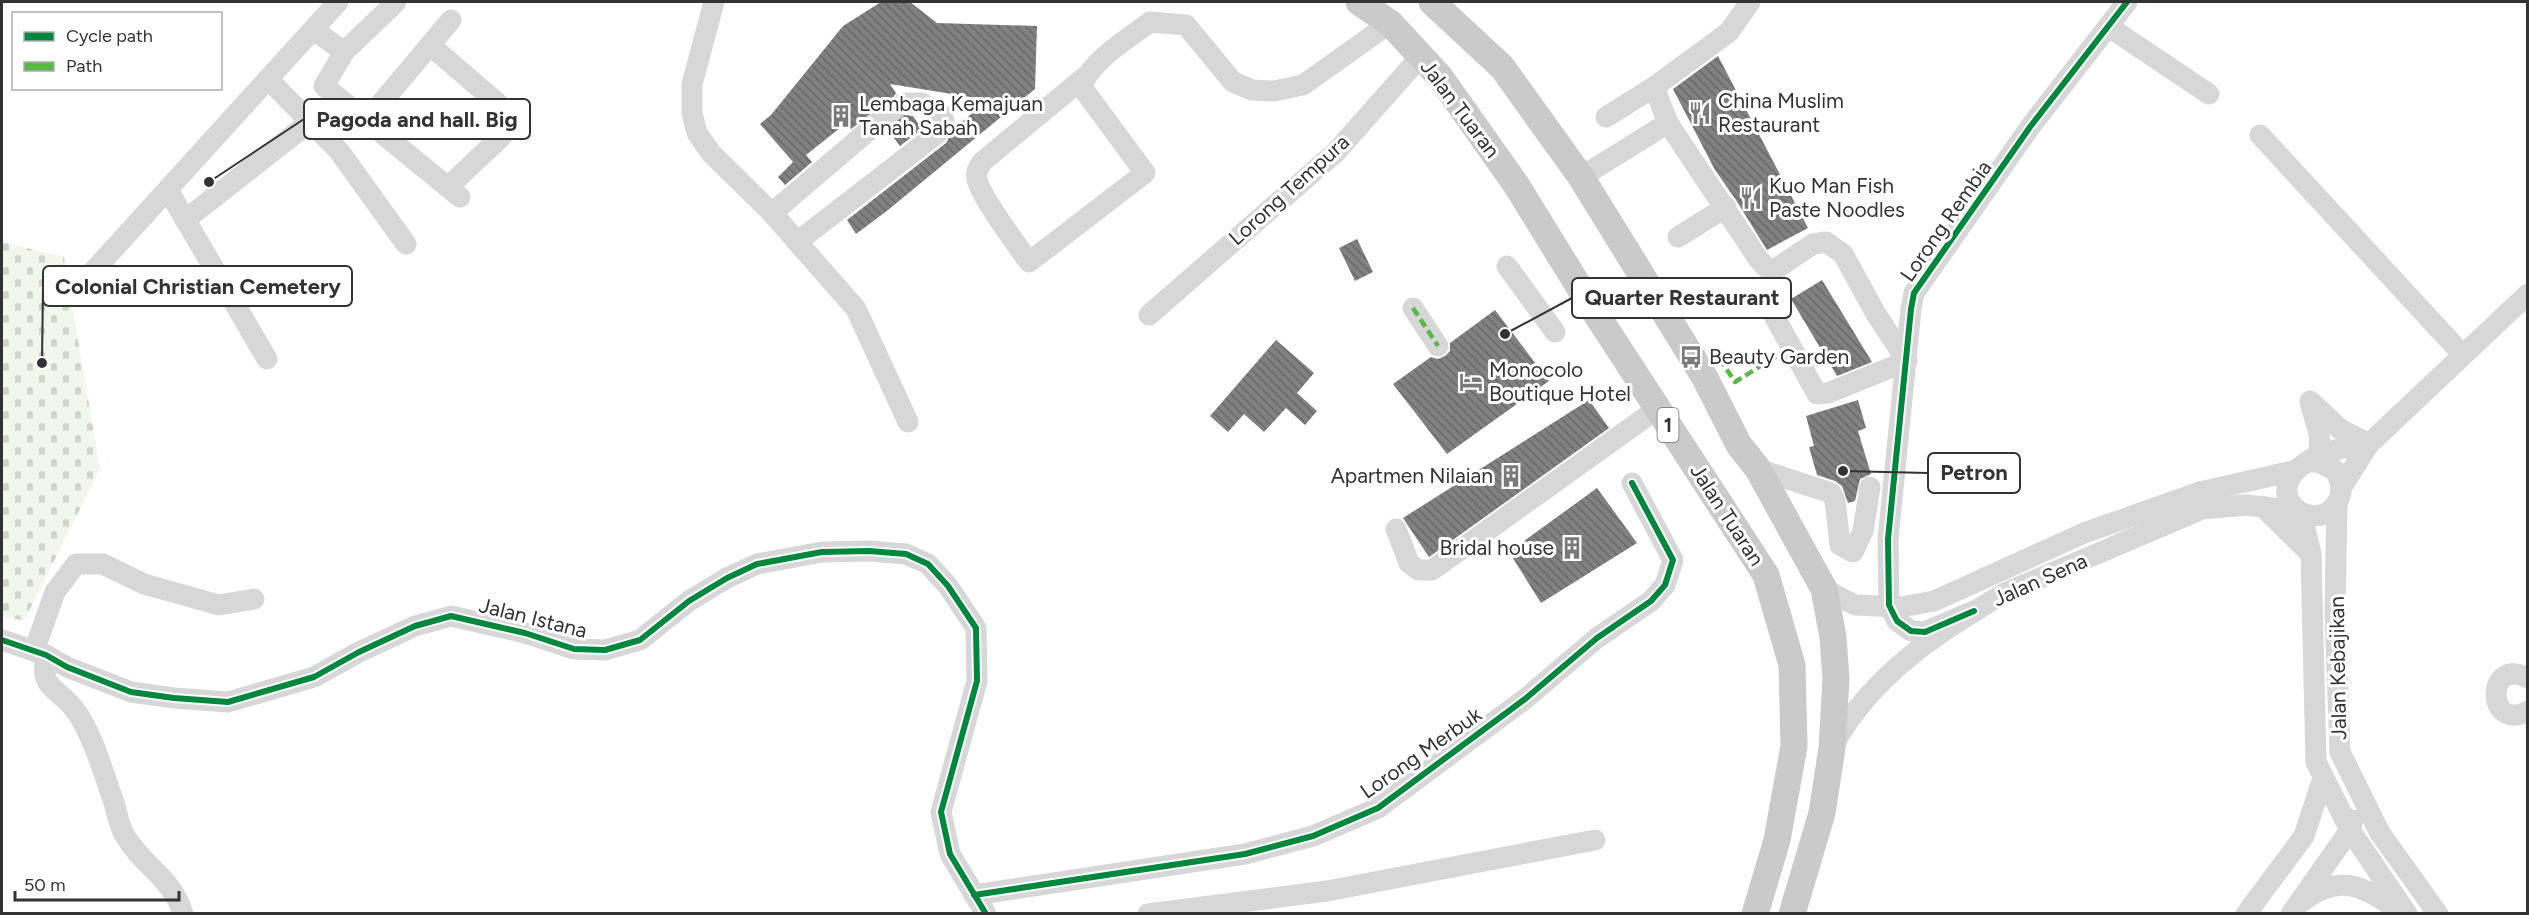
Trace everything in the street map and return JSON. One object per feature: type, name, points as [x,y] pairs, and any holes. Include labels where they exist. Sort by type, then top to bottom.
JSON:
[{"type":"main road","name":"Jalan Tuaran","points":[[1359,2],[1390,23],[1440,77],[1516,186],[1657,409],[1766,575],[1792,665],[1794,746],[1777,840],[1755,914]]},
{"type":"main road","points":[[1432,2],[1502,67],[1581,177],[1705,378],[1739,445],[1758,469],[1824,589],[1833,637],[1836,679],[1832,748],[1822,813],[1792,914]]},
{"type":"street","points":[[89,276],[338,2]]},
{"type":"street","points":[[396,2],[344,52],[324,86],[454,192],[502,136],[510,119],[502,107],[430,45]]},
{"type":"street","points":[[714,2],[692,84],[692,113],[697,133],[711,153],[772,213],[856,309],[908,422]]},
{"type":"street","points":[[1606,117],[1654,87],[1729,32],[1750,2]]},
{"type":"street","name":"Lorong Rembia","points":[[1889,605],[1888,539],[1914,293],[2030,127],[2127,2]]},
{"type":"street","points":[[367,120],[451,20]]},
{"type":"street","points":[[1086,76],[1081,86],[1145,173],[1029,262],[984,194],[977,179],[977,170],[982,162],[1086,76],[1109,53],[1150,22],[1186,25],[1233,82],[1252,90],[1274,91],[1303,86],[1390,23]]},
{"type":"street","points":[[2109,27],[2210,94]]},
{"type":"street","points":[[314,30],[344,52]]},
{"type":"street","name":"Lorong Tempura","points":[[1149,315],[1336,152],[1421,56]]},
{"type":"street","points":[[269,80],[339,151],[406,244]]},
{"type":"street","points":[[1654,87],[1668,123],[1760,260],[1771,272],[1772,312],[1817,394],[1828,393],[1907,361],[1876,314],[1843,254],[1826,242],[1813,244],[1771,272]]},
{"type":"street","points":[[797,242],[938,133],[944,122],[942,115],[922,103],[903,103]]},
{"type":"street","points":[[772,213],[880,120]]},
{"type":"street","points":[[185,220],[310,122]]},
{"type":"street","points":[[1581,177],[1668,123]]},
{"type":"street","points":[[2260,135],[2462,354]]},
{"type":"street","points":[[168,190],[267,360]]},
{"type":"street","points":[[1678,237],[1726,207]]},
{"type":"street","points":[[1507,266],[1555,332]]},
{"type":"street","points":[[2339,495],[2369,444],[2528,294]]},
{"type":"street","points":[[1413,308],[1438,346]]},
{"type":"street","points":[[2299,512],[2288,496],[2288,479],[2307,462],[2319,434],[2310,401],[2340,429],[2369,444]]},
{"type":"street","points":[[1396,528],[1409,562],[1418,570],[1432,570],[1657,409]]},
{"type":"street","name":"Jalan Sena","points":[[1824,589],[1855,605],[1901,607],[1934,601],[2084,533],[2200,492],[2369,444]]},
{"type":"street","points":[[2307,462],[2318,462],[2335,471],[2339,495]]},
{"type":"street","points":[[1758,469],[1831,493],[1835,500],[1840,545],[1853,552],[1863,531],[1870,487]]},
{"type":"street","name":"Lorong Merbuk","points":[[974,895],[1245,854],[1313,837],[1378,808],[1525,699],[1597,638],[1651,601],[1665,585],[1673,560],[1632,483]]},
{"type":"street","name":"Jalan Sena","points":[[1832,748],[1848,719],[1906,658],[1974,611],[2005,593],[2202,509],[2246,504],[2317,516],[2325,513],[2339,495]]},
{"type":"street","name":"Jalan Kebajikan","points":[[2339,495],[2335,614],[2340,752],[2380,833],[2438,914]]},
{"type":"street","points":[[2262,506],[2311,553]]},
{"type":"street","name":"Jalan Kebajikan","points":[[2299,512],[2311,553],[2316,762],[2350,830],[2407,914]]},
{"type":"street","name":"Jalan Istana","points":[[2,640],[40,653],[67,667],[131,692],[228,702],[314,677],[358,652],[415,626],[451,616],[525,633],[574,649],[605,650],[640,640],[689,602],[728,578],[757,564],[822,552],[869,551],[906,554],[928,564],[948,586],[976,628],[977,681],[941,812],[950,854],[986,914]]},
{"type":"street","points":[[183,914],[169,882],[148,865],[124,833],[99,758],[76,711],[47,683],[40,653],[54,592],[76,564],[103,564],[144,584],[219,605],[254,599]]},
{"type":"street","points":[[1889,605],[1897,621],[1911,631],[1925,632],[1974,611]]},
{"type":"street","points":[[2527,675],[2507,675],[2498,684],[2495,697],[2501,709],[2506,713],[2520,714],[2528,711]]},
{"type":"street","points":[[2294,910],[2350,830],[2355,813],[2346,766]]},
{"type":"street","points":[[2246,914],[2304,836],[2323,778]]},
{"type":"street","points":[[1148,914],[1327,891],[1595,840]]},
{"type":"street","points":[[2294,910],[2318,890],[2343,885],[2376,894],[2401,914]]},
{"type":"green space","points":[[2,242],[64,257],[100,469],[24,621],[2,616]]},
{"type":"building","name":"Lembaga Kemajuan Tanah Sabah","points":[[881,2],[910,2],[937,23],[1037,26],[1035,89],[856,234],[847,220],[946,143],[955,127],[989,100],[890,84],[896,93],[890,102],[892,110],[897,114],[913,116],[922,129],[900,146],[888,130],[893,124],[891,112],[885,108],[878,108],[851,129],[845,124],[806,155],[812,162],[785,185],[778,177],[793,162],[760,124],[771,115],[843,26]]},
{"type":"building","points":[[1718,56],[1808,228],[1767,250],[1715,170],[1673,89]]},
{"type":"building","points":[[1357,239],[1373,272],[1355,281],[1339,248]]},
{"type":"building","points":[[1822,280],[1872,362],[1837,376],[1791,299]]},
{"type":"building","name":"Monocolo Boutique Hotel","points":[[1495,310],[1549,381],[1447,454],[1393,384],[1431,357],[1438,359],[1445,356],[1450,351],[1450,343]]},
{"type":"building","points":[[1276,340],[1314,373],[1297,393],[1317,411],[1305,425],[1286,408],[1264,432],[1244,414],[1228,432],[1210,416]]},
{"type":"building","name":"Apartmen Nilaian","points":[[1589,400],[1609,428],[1429,557],[1403,518]]},
{"type":"building","points":[[1858,400],[1866,428],[1858,431],[1871,474],[1860,479],[1855,501],[1848,503],[1842,486],[1817,475],[1809,447],[1814,446],[1806,416]]},
{"type":"building","name":"Bridal house","points":[[1597,488],[1637,543],[1541,603],[1509,552]]},
{"type":"tunnel","points":[[881,120],[903,103]]},
{"type":"marked path","points":[[1413,308],[1438,346]]},
{"type":"marked path","points":[[1712,347],[1735,382],[1791,347]]},
{"type":"cycle path","points":[[1974,611],[1925,632],[1911,631],[1897,621],[1889,605],[1888,539],[1914,293],[2030,127],[2127,2]]},
{"type":"cycle path","points":[[974,895],[1245,854],[1313,836],[1378,808],[1525,699],[1597,638],[1651,601],[1665,585],[1673,560],[1632,483]]},
{"type":"cycle path","points":[[2,640],[46,655],[67,667],[131,692],[228,702],[314,677],[359,652],[415,626],[451,616],[525,633],[574,649],[605,650],[640,640],[689,601],[727,578],[757,564],[822,552],[869,551],[906,554],[928,564],[948,586],[976,628],[977,681],[941,812],[950,854],[986,914]]},
{"type":"place","name":"China Muslim Restaurant","points":[[1700,113]]},
{"type":"place","name":"Lembaga Kemajuan Tanah Sabah","points":[[841,116]]},
{"type":"place","name":"Pagoda and hall. Big","points":[[209,182]]},
{"type":"place","name":"Kuo Man Fish Paste Noodles","points":[[1751,198]]},
{"type":"place","name":"Quarter Restaurant","points":[[1505,334]]},
{"type":"place","name":"Beauty Garden","points":[[1691,357]]},
{"type":"place","name":"Colonial Christian Cemetery","points":[[42,363]]},
{"type":"place","name":"Monocolo Boutique Hotel","points":[[1471,382]]},
{"type":"place","name":"Petron","points":[[1843,471]]},
{"type":"place","name":"Apartmen Nilaian","points":[[1511,476]]},
{"type":"place","name":"Bridal house","points":[[1572,548]]}]
